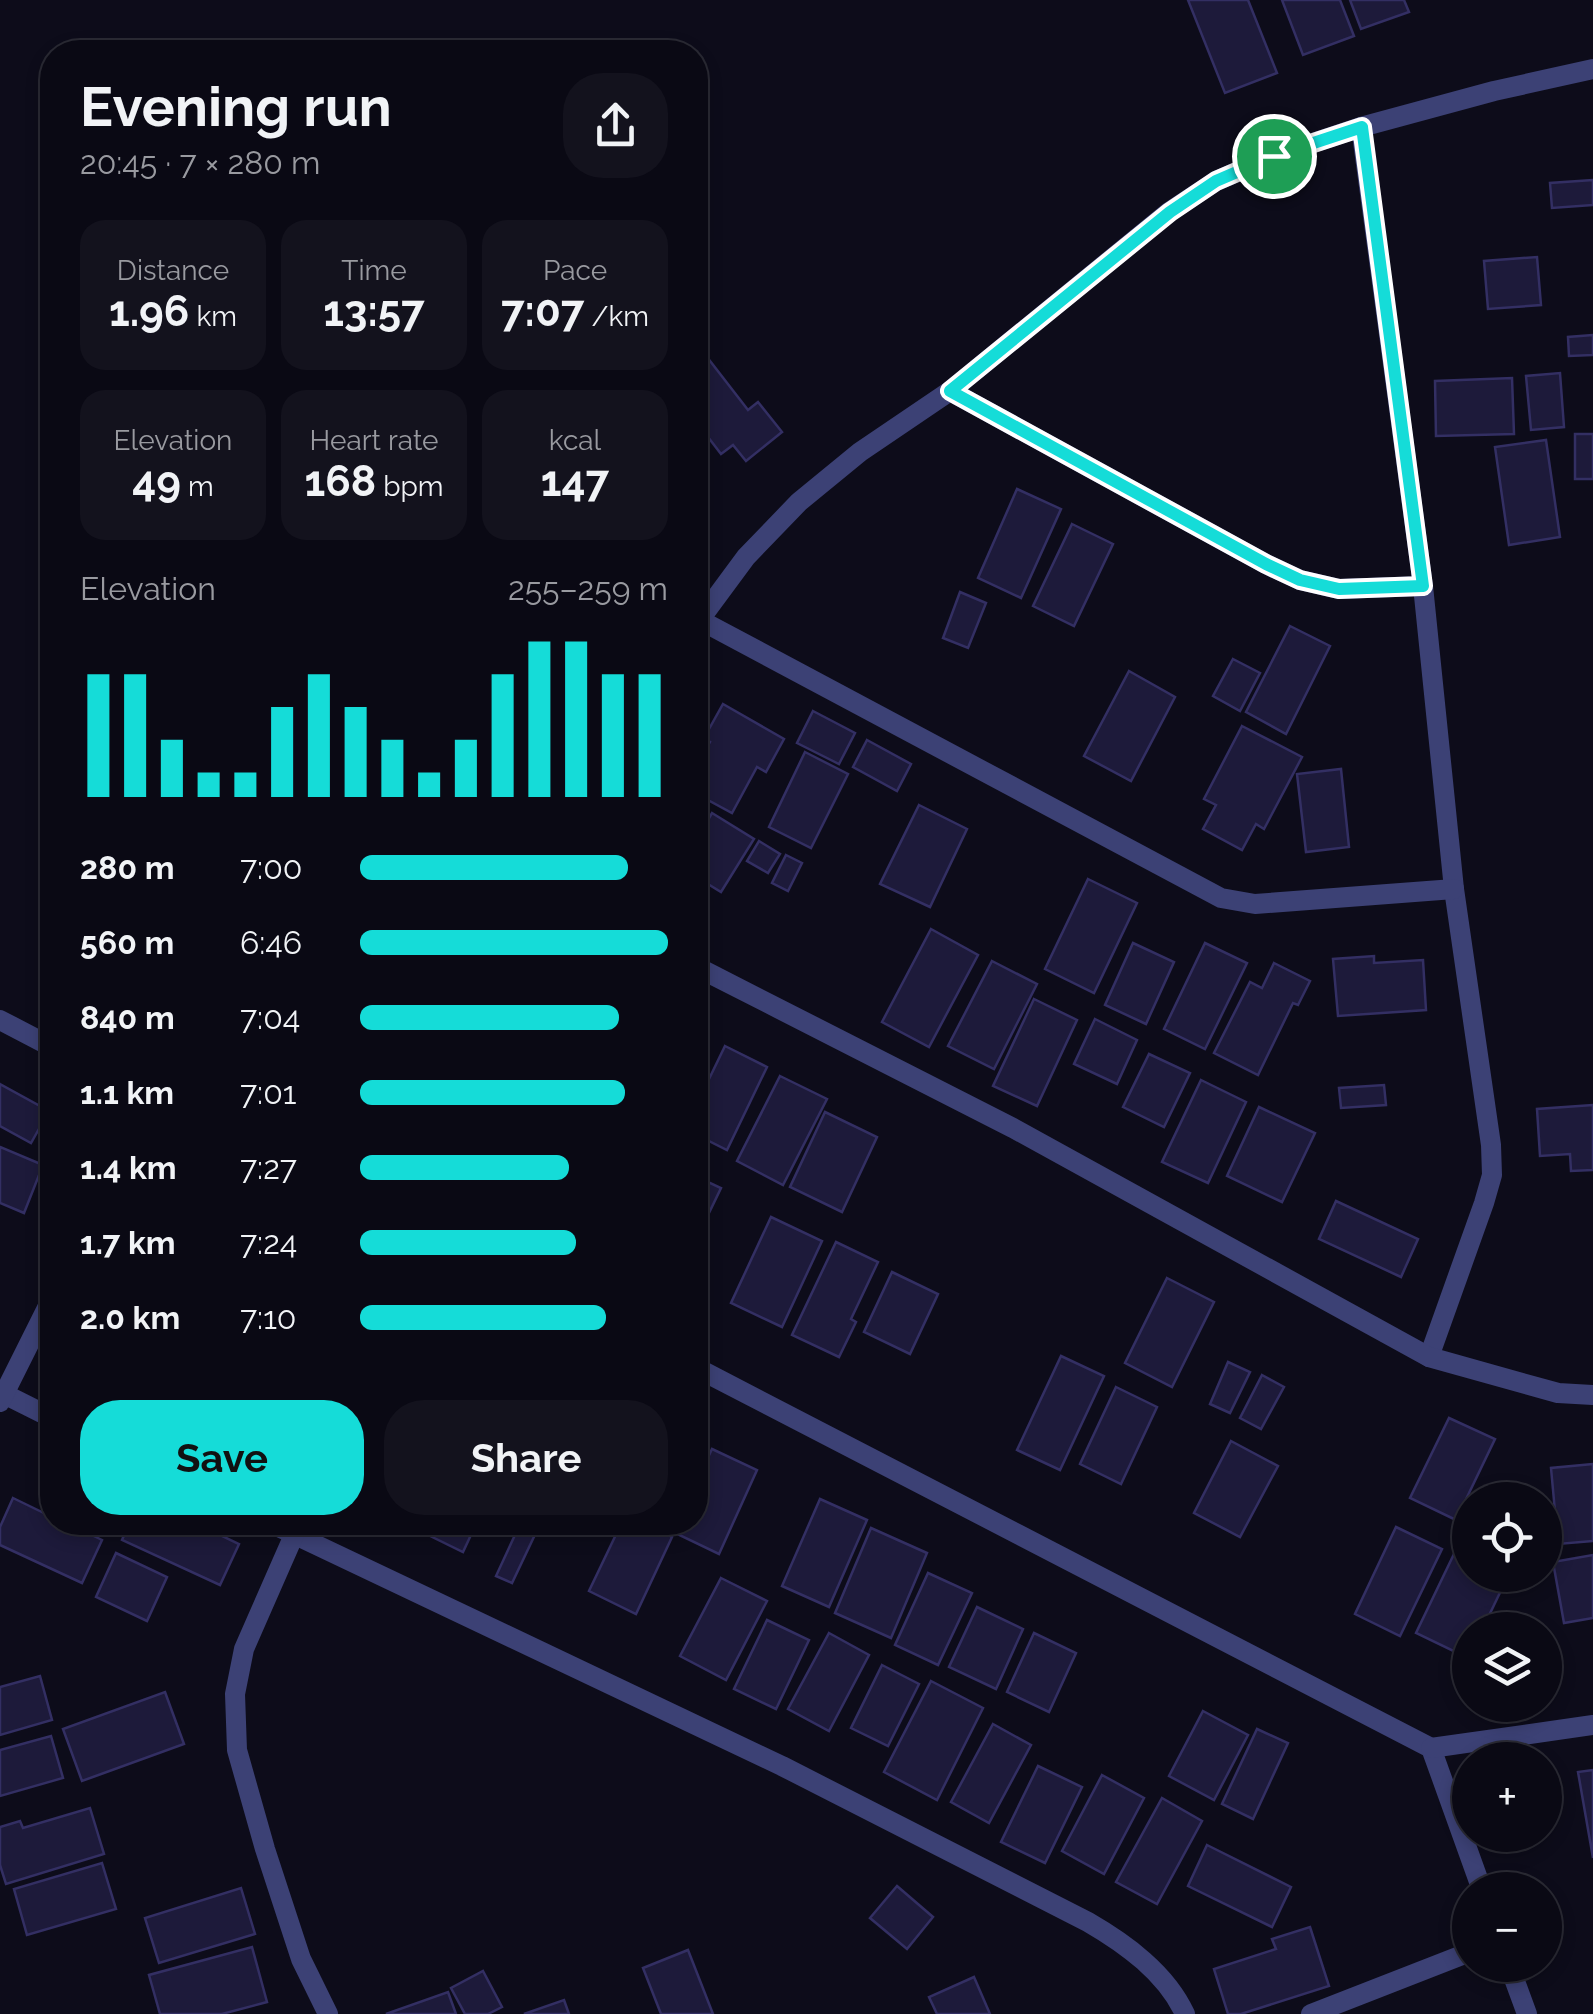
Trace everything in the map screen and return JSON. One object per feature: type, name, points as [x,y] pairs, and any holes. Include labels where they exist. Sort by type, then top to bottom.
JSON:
[{"type":"street","points":[[708,607],[746,556],[799,502],[860,452],[950,391],[1170,212],[1216,181],[1274,156],[1362,127],[1593,69]]},
{"type":"street","points":[[1362,127],[1423,586],[1454,889],[1491,1145],[1492,1176],[1429,1357]]},
{"type":"street","points":[[950,391],[1300,580],[1339,589],[1423,586]]},
{"type":"street","points":[[708,628],[1222,898],[1255,904],[1454,889]]},
{"type":"street","points":[[708,973],[1013,1128],[1429,1357],[1558,1393],[1593,1394]]},
{"type":"street","points":[[0,1020],[40,1041]]},
{"type":"street","points":[[40,1322],[2,1398],[40,1413]]},
{"type":"street","points":[[708,1374],[1431,1748],[1593,1725]]},
{"type":"street","points":[[328,2014],[301,1959],[237,1750],[235,1694],[244,1650],[294,1535],[782,1766],[1088,1922],[1140,1957],[1179,2001],[1185,2014]]},
{"type":"street","points":[[1431,1748],[1476,1872]]},
{"type":"street","points":[[1311,2014],[1452,1959]]},
{"type":"street","points":[[1515,1982],[1527,2014]]},
{"type":"building","points":[[1188,0],[1248,0],[1277,73],[1225,93]]},
{"type":"building","points":[[1282,0],[1340,0],[1354,36],[1303,55]]},
{"type":"building","points":[[1350,0],[1404,0],[1409,12],[1361,29]]},
{"type":"building","points":[[1593,180],[1593,205],[1552,208],[1550,183]]},
{"type":"building","points":[[1537,257],[1541,305],[1488,309],[1484,261]]},
{"type":"building","points":[[1593,335],[1593,355],[1569,356],[1568,337]]},
{"type":"building","points":[[708,358],[748,410],[758,402],[782,432],[746,461],[733,445],[721,454],[708,437]]},
{"type":"building","points":[[1560,373],[1564,427],[1531,430],[1526,376]]},
{"type":"building","points":[[1512,378],[1514,434],[1436,436],[1435,381]]},
{"type":"building","points":[[1575,434],[1593,434],[1593,479],[1575,479]]},
{"type":"building","points":[[1546,440],[1560,537],[1509,545],[1495,447]]},
{"type":"building","points":[[1017,489],[1061,509],[1021,598],[978,578]]},
{"type":"building","points":[[1072,524],[1113,544],[1074,626],[1033,606]]},
{"type":"building","points":[[960,592],[986,603],[968,648],[943,638]]},
{"type":"building","points":[[1290,626],[1330,646],[1286,734],[1246,712]]},
{"type":"building","points":[[1233,659],[1260,673],[1240,711],[1213,696]]},
{"type":"building","points":[[1129,671],[1175,697],[1131,781],[1084,756]]},
{"type":"building","points":[[723,704],[784,739],[766,772],[757,767],[732,813],[708,800],[708,731]]},
{"type":"building","points":[[813,711],[855,733],[839,764],[797,743]]},
{"type":"building","points":[[1242,726],[1302,757],[1264,829],[1256,824],[1242,850],[1203,829],[1216,805],[1204,799]]},
{"type":"building","points":[[867,740],[911,764],[897,791],[853,767]]},
{"type":"building","points":[[805,752],[848,774],[811,848],[769,827]]},
{"type":"building","points":[[1341,769],[1349,847],[1306,852],[1297,774]]},
{"type":"building","points":[[919,805],[967,829],[930,907],[880,884]]},
{"type":"building","points":[[712,813],[754,839],[721,892],[708,884],[708,820]]},
{"type":"building","points":[[759,841],[780,854],[768,873],[747,861]]},
{"type":"building","points":[[786,855],[802,863],[788,891],[772,883]]},
{"type":"building","points":[[1088,879],[1137,903],[1094,993],[1045,969]]},
{"type":"building","points":[[931,929],[978,955],[929,1047],[882,1022]]},
{"type":"building","points":[[1133,943],[1174,962],[1146,1024],[1105,1005]]},
{"type":"building","points":[[1205,943],[1247,963],[1205,1049],[1164,1029]]},
{"type":"building","points":[[1374,956],[1374,963],[1423,960],[1426,1010],[1338,1016],[1333,959]]},
{"type":"building","points":[[992,961],[1037,984],[994,1069],[948,1046]]},
{"type":"building","points":[[1274,963],[1310,981],[1298,1005],[1293,1003],[1258,1075],[1214,1053],[1250,982],[1262,988]]},
{"type":"building","points":[[1034,999],[1077,1020],[1037,1106],[993,1086]]},
{"type":"building","points":[[1095,1019],[1137,1040],[1117,1084],[1074,1064]]},
{"type":"building","points":[[725,1046],[767,1067],[727,1150],[708,1140],[708,1081]]},
{"type":"building","points":[[1149,1054],[1190,1073],[1164,1127],[1123,1107]]},
{"type":"building","points":[[780,1076],[827,1099],[783,1185],[737,1161]]},
{"type":"building","points":[[1201,1080],[1246,1102],[1208,1183],[1162,1162]]},
{"type":"building","points":[[0,1084],[40,1106],[40,1127],[31,1143],[0,1126]]},
{"type":"building","points":[[1384,1085],[1386,1105],[1341,1108],[1339,1088]]},
{"type":"building","points":[[1593,1105],[1593,1170],[1571,1171],[1570,1154],[1540,1156],[1537,1109]]},
{"type":"building","points":[[1259,1107],[1315,1133],[1282,1202],[1227,1176]]},
{"type":"building","points":[[825,1112],[877,1137],[842,1212],[790,1187]]},
{"type":"building","points":[[0,1147],[40,1164],[24,1213],[0,1203]]},
{"type":"building","points":[[708,1182],[721,1188],[708,1215]]},
{"type":"building","points":[[1336,1201],[1418,1239],[1401,1277],[1319,1239]]},
{"type":"building","points":[[771,1217],[822,1241],[782,1327],[731,1303]]},
{"type":"building","points":[[836,1242],[878,1262],[851,1319],[856,1322],[839,1357],[792,1335]]},
{"type":"building","points":[[892,1272],[938,1294],[910,1354],[864,1332]]},
{"type":"building","points":[[1167,1278],[1214,1302],[1172,1387],[1125,1363]]},
{"type":"building","points":[[1061,1356],[1104,1376],[1060,1470],[1017,1450]]},
{"type":"building","points":[[1228,1362],[1250,1372],[1230,1413],[1210,1404]]},
{"type":"building","points":[[1262,1375],[1284,1387],[1261,1429],[1240,1418]]},
{"type":"building","points":[[1116,1387],[1157,1407],[1121,1484],[1080,1464]]},
{"type":"building","points":[[1449,1418],[1495,1439],[1474,1482],[1452,1482],[1452,1518],[1410,1498]]},
{"type":"building","points":[[1231,1441],[1278,1466],[1240,1537],[1194,1513]]},
{"type":"building","points":[[712,1449],[757,1470],[719,1554],[679,1535],[708,1535],[708,1457]]},
{"type":"building","points":[[1593,1464],[1593,1541],[1562,1544],[1562,1482],[1552,1482],[1551,1468]]},
{"type":"building","points":[[13,1498],[40,1511],[40,1535],[92,1535],[102,1540],[82,1583],[0,1545],[0,1527]]},
{"type":"building","points":[[820,1499],[867,1520],[829,1607],[782,1586]]},
{"type":"building","points":[[1396,1527],[1442,1549],[1400,1636],[1355,1614]]},
{"type":"building","points":[[871,1528],[927,1553],[891,1638],[835,1613]]},
{"type":"building","points":[[124,1535],[220,1535],[239,1544],[220,1585],[122,1540]]},
{"type":"building","points":[[428,1535],[471,1535],[463,1552]]},
{"type":"building","points":[[515,1535],[535,1535],[512,1583],[496,1576]]},
{"type":"building","points":[[616,1535],[672,1537],[636,1614],[589,1591]]},
{"type":"building","points":[[116,1553],[167,1577],[147,1621],[96,1597]]},
{"type":"building","points":[[1593,1555],[1593,1618],[1564,1623],[1558,1592],[1562,1592],[1562,1560]]},
{"type":"building","points":[[1452,1558],[1452,1592],[1500,1592],[1491,1612],[1452,1612],[1452,1650],[1416,1633]]},
{"type":"building","points":[[928,1573],[972,1593],[938,1665],[895,1645]]},
{"type":"building","points":[[721,1578],[767,1601],[726,1680],[680,1656]]},
{"type":"building","points":[[977,1607],[1023,1629],[996,1689],[949,1667]]},
{"type":"building","points":[[767,1620],[809,1640],[776,1709],[734,1689]]},
{"type":"building","points":[[829,1633],[869,1655],[829,1731],[788,1709]]},
{"type":"building","points":[[1034,1633],[1076,1653],[1049,1712],[1007,1692]]},
{"type":"building","points":[[882,1665],[919,1684],[888,1746],[851,1728]]},
{"type":"building","points":[[40,1676],[52,1720],[0,1735],[0,1687]]},
{"type":"building","points":[[931,1681],[983,1708],[937,1800],[884,1772]]},
{"type":"building","points":[[165,1692],[184,1744],[82,1781],[63,1729]]},
{"type":"building","points":[[1203,1711],[1248,1735],[1214,1800],[1169,1776]]},
{"type":"building","points":[[993,1724],[1031,1745],[989,1823],[951,1802]]},
{"type":"building","points":[[1257,1729],[1288,1743],[1253,1819],[1222,1804]]},
{"type":"building","points":[[51,1736],[63,1778],[0,1796],[0,1750]]},
{"type":"building","points":[[1038,1766],[1082,1787],[1045,1863],[1001,1842]]},
{"type":"building","points":[[1593,1770],[1593,1858],[1578,1772]]},
{"type":"building","points":[[1102,1775],[1144,1798],[1104,1874],[1062,1851]]},
{"type":"building","points":[[1162,1798],[1202,1821],[1157,1904],[1116,1882]]},
{"type":"building","points":[[90,1808],[104,1854],[6,1884],[0,1865],[0,1827],[20,1821],[23,1828]]},
{"type":"building","points":[[1207,1845],[1291,1887],[1272,1927],[1188,1886]]},
{"type":"building","points":[[102,1863],[116,1909],[27,1935],[14,1889]]},
{"type":"building","points":[[897,1886],[933,1917],[907,1949],[870,1918]]},
{"type":"building","points":[[241,1888],[255,1934],[159,1963],[145,1918]]},
{"type":"building","points":[[1310,1927],[1329,1986],[1241,2014],[1228,2014],[1214,1969],[1276,1949],[1272,1939]]},
{"type":"building","points":[[252,1947],[267,2002],[222,2014],[160,2014],[149,1975]]},
{"type":"building","points":[[688,1950],[713,2014],[661,2014],[643,1968]]},
{"type":"building","points":[[483,1971],[502,2007],[488,2014],[465,2014],[451,1988]]},
{"type":"building","points":[[974,1977],[990,2014],[937,2014],[929,1997]]},
{"type":"building","points":[[448,1992],[456,2014],[386,2014]]},
{"type":"building","points":[[564,2000],[569,2014],[524,2014]]},
{"type":"route","points":[[1362,127],[1423,586],[1339,589],[1300,580],[950,391],[1170,212],[1216,181],[1274,156],[1362,127]]}]
